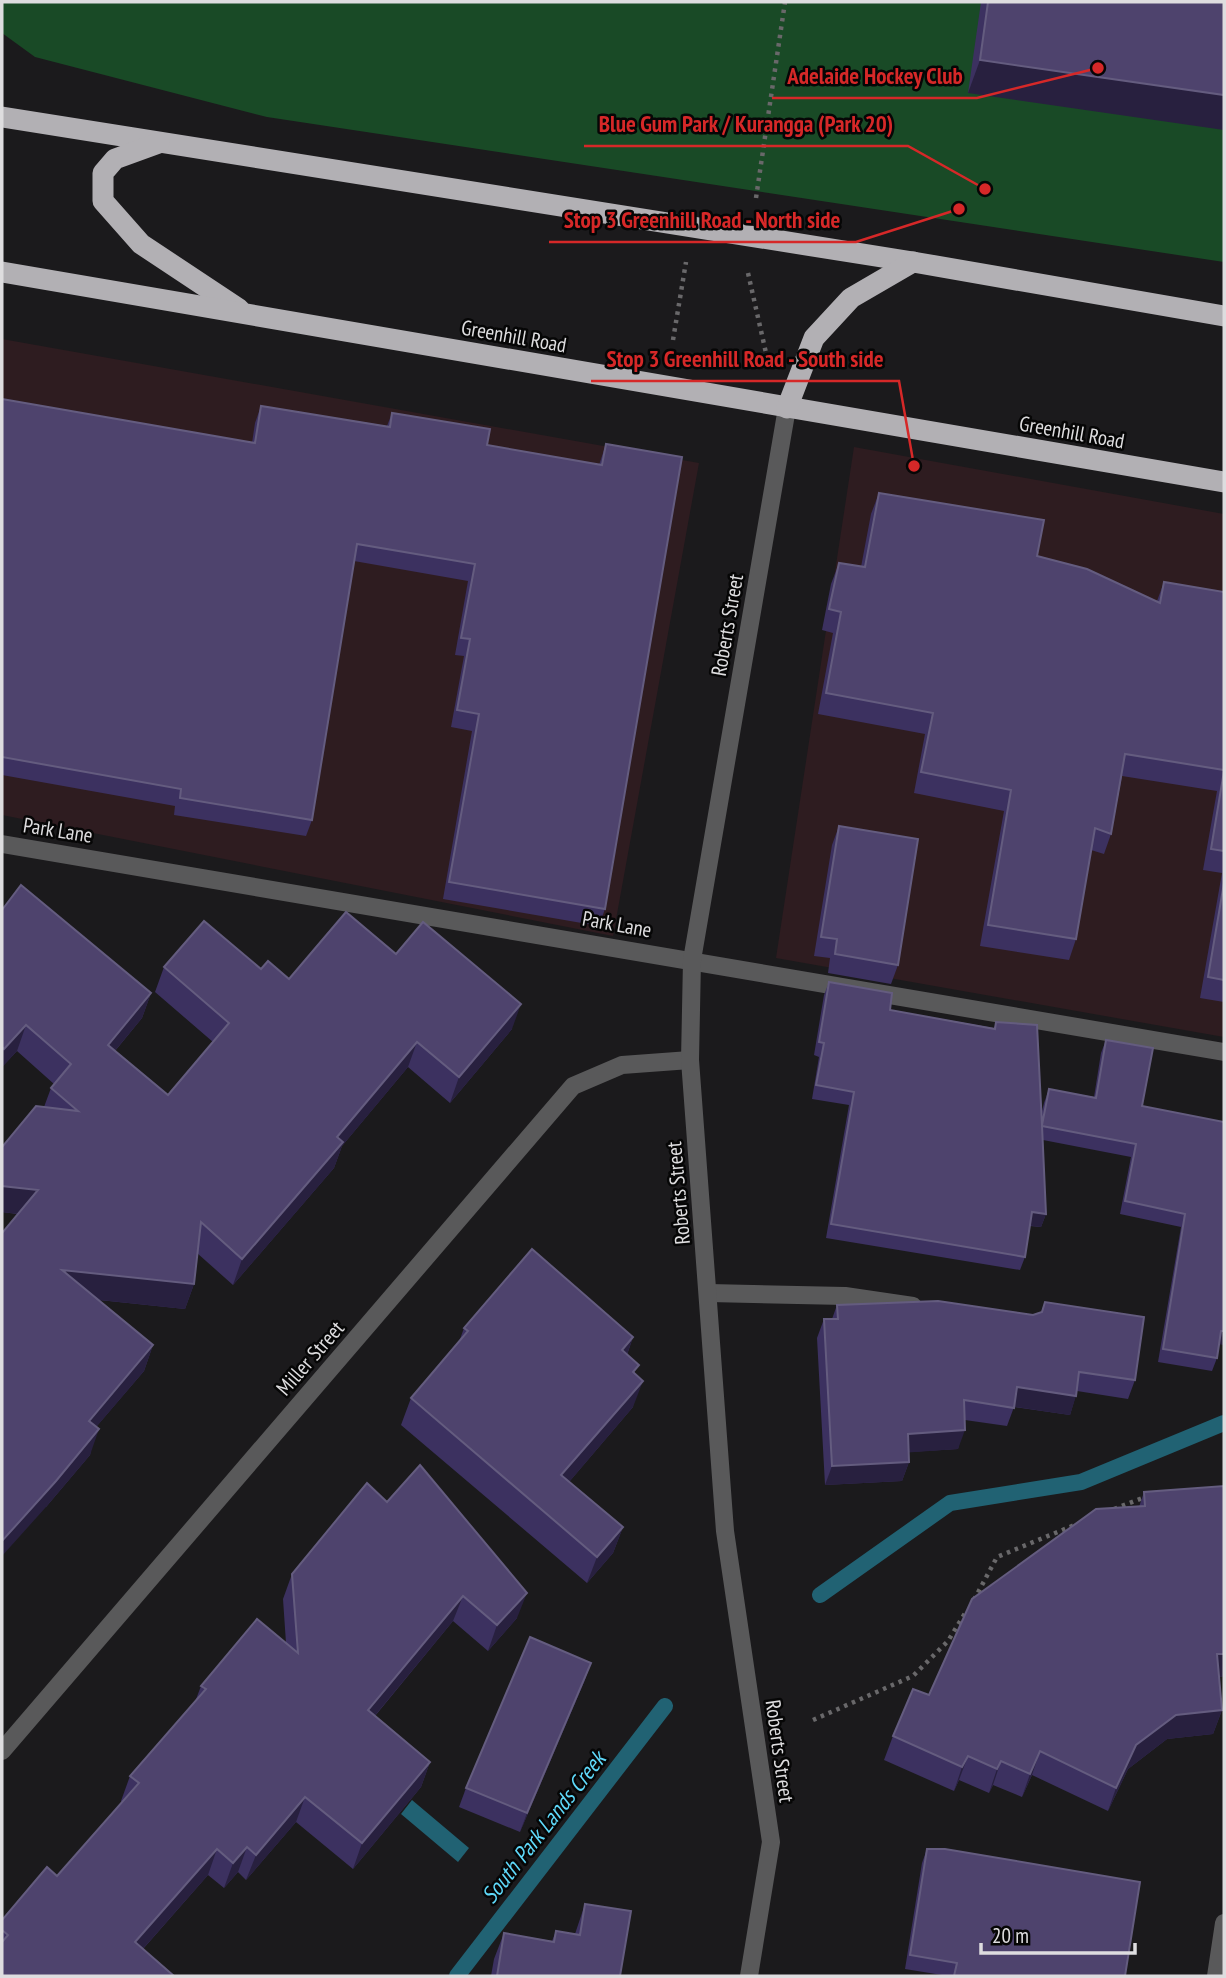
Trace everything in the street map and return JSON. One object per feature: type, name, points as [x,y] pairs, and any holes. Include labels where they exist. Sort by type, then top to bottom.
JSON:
[{"type":"highway","points":[[2,117],[913,262],[1224,316]]},
{"type":"highway","points":[[161,142],[115,159],[103,173],[103,201],[141,244],[247,314]]},
{"type":"highway","points":[[787,408],[814,338],[851,298],[913,262]]},
{"type":"highway","name":"Greenhill Road","points":[[2,272],[1224,482]]},
{"type":"street","name":"Roberts Street","points":[[749,1976],[771,1842],[725,1531],[690,1060],[692,960],[787,408]]},
{"type":"street","name":"Park Lane","points":[[2,844],[1224,1052]]},
{"type":"street","name":"Miller Street","points":[[2,1751],[573,1086],[622,1065],[690,1060]]},
{"type":"street","points":[[709,1293],[845,1296],[936,1310]]},
{"type":"street","points":[[1216,1976],[1224,1923]]},
{"type":"path","points":[[755,199],[785,2]]},
{"type":"path","points":[[673,340],[686,262]]},
{"type":"path","points":[[748,271],[766,357]]},
{"type":"path","points":[[1110,1511],[1147,1496]]},
{"type":"path","points":[[813,1720],[913,1676],[948,1641],[997,1557],[1085,1521]]},
{"type":"shaded area","points":[[2,339],[699,463],[613,936],[2,815]]},
{"type":"shaded area","points":[[854,447],[1224,514],[1224,1037],[776,958]]},
{"type":"green space","points":[[2,2],[1224,2],[1224,262],[267,117],[35,57],[2,33]]},
{"type":"water","points":[[412,1800],[469,1848],[458,1862],[401,1814]]},
{"type":"building","points":[[988,2],[1224,2],[1224,95],[980,60]]},
{"type":"building","points":[[2,399],[255,443],[261,406],[390,427],[392,413],[490,429],[487,445],[602,465],[606,444],[682,457],[605,909],[449,882],[479,714],[457,710],[470,639],[461,638],[475,564],[357,544],[312,820],[180,798],[181,789],[2,757]]},
{"type":"building","points":[[879,493],[1044,520],[1037,556],[1087,569],[1160,603],[1164,582],[1224,592],[1224,770],[1125,754],[1111,834],[1095,828],[1076,939],[988,925],[1011,790],[921,772],[933,713],[826,693],[841,612],[829,609],[839,563],[865,567]]},
{"type":"building","points":[[1224,771],[1224,851],[1211,849]]},
{"type":"building","points":[[839,826],[918,839],[898,965],[835,954],[837,939],[821,937]]},
{"type":"building","points":[[1224,883],[1224,980],[1208,977]]},
{"type":"building","points":[[21,885],[151,993],[108,1045],[168,1095],[229,1023],[164,967],[204,921],[261,969],[268,961],[289,979],[346,912],[396,954],[423,922],[521,1004],[459,1077],[417,1042],[337,1137],[343,1142],[242,1259],[201,1222],[194,1284],[62,1270],[153,1345],[89,1421],[99,1429],[2,1541],[2,1233],[38,1190],[2,1186],[2,1147],[36,1106],[78,1111],[51,1088],[71,1064],[26,1025],[4,1049],[2,1047],[2,910]]},
{"type":"building","points":[[829,982],[892,993],[890,1010],[995,1029],[996,1022],[1037,1025],[1042,1125],[1049,1089],[1096,1098],[1106,1040],[1153,1048],[1142,1106],[1224,1122],[1224,1331],[1221,1331],[1217,1358],[1163,1349],[1185,1214],[1125,1201],[1136,1144],[1042,1126],[1046,1214],[1032,1212],[1025,1257],[831,1224],[854,1092],[816,1085],[824,1043],[819,1042]]},
{"type":"building","points":[[532,1249],[633,1337],[622,1350],[639,1365],[633,1372],[643,1381],[561,1475],[623,1527],[597,1557],[411,1398],[468,1331],[464,1328]]},
{"type":"building","points":[[938,1301],[1033,1315],[1042,1312],[1045,1302],[1144,1317],[1135,1380],[1079,1372],[1076,1396],[1017,1387],[1014,1408],[964,1400],[965,1430],[908,1434],[909,1462],[832,1466],[824,1319],[838,1319],[837,1305]]},
{"type":"building","points":[[420,1465],[527,1593],[497,1625],[463,1596],[368,1710],[430,1762],[362,1843],[305,1797],[256,1855],[247,1847],[233,1863],[217,1849],[135,1942],[174,1976],[2,1976],[2,1942],[8,1935],[2,1930],[2,1920],[47,1867],[57,1876],[139,1783],[130,1776],[206,1689],[201,1686],[257,1619],[298,1653],[292,1574],[367,1483],[387,1502]]},
{"type":"building","points":[[1224,1486],[1224,1654],[1217,1654],[1222,1710],[1176,1715],[1136,1745],[1116,1788],[1040,1751],[1030,1774],[1001,1761],[997,1769],[968,1756],[962,1767],[893,1736],[913,1689],[929,1695],[972,1599],[1096,1509],[1145,1506],[1144,1492]]},
{"type":"building","points":[[530,1637],[591,1663],[527,1813],[466,1788]]},
{"type":"building","points":[[927,1849],[945,1849],[1140,1882],[1125,1976],[954,1976],[957,1963],[910,1955]]},
{"type":"building","points":[[585,1904],[631,1911],[620,1976],[497,1976],[504,1933],[554,1942],[556,1931],[580,1935]]},
{"type":"waterway","name":"South Park Lands Creek","points":[[820,1595],[950,1503],[1081,1482],[1224,1423]]},
{"type":"waterway","name":"South Park Lands Creek","points":[[457,1976],[665,1706]]},
{"type":"place","name":"Adelaide Hockey Club","points":[[1098,68]]},
{"type":"place","name":"Blue Gum Park / Kurangga (Park 20)","points":[[985,189]]},
{"type":"place","name":"Stop 3 Greenhill Road - North side","points":[[959,209]]},
{"type":"place","name":"Stop 3 Greenhill Road - South side","points":[[914,466]]}]
